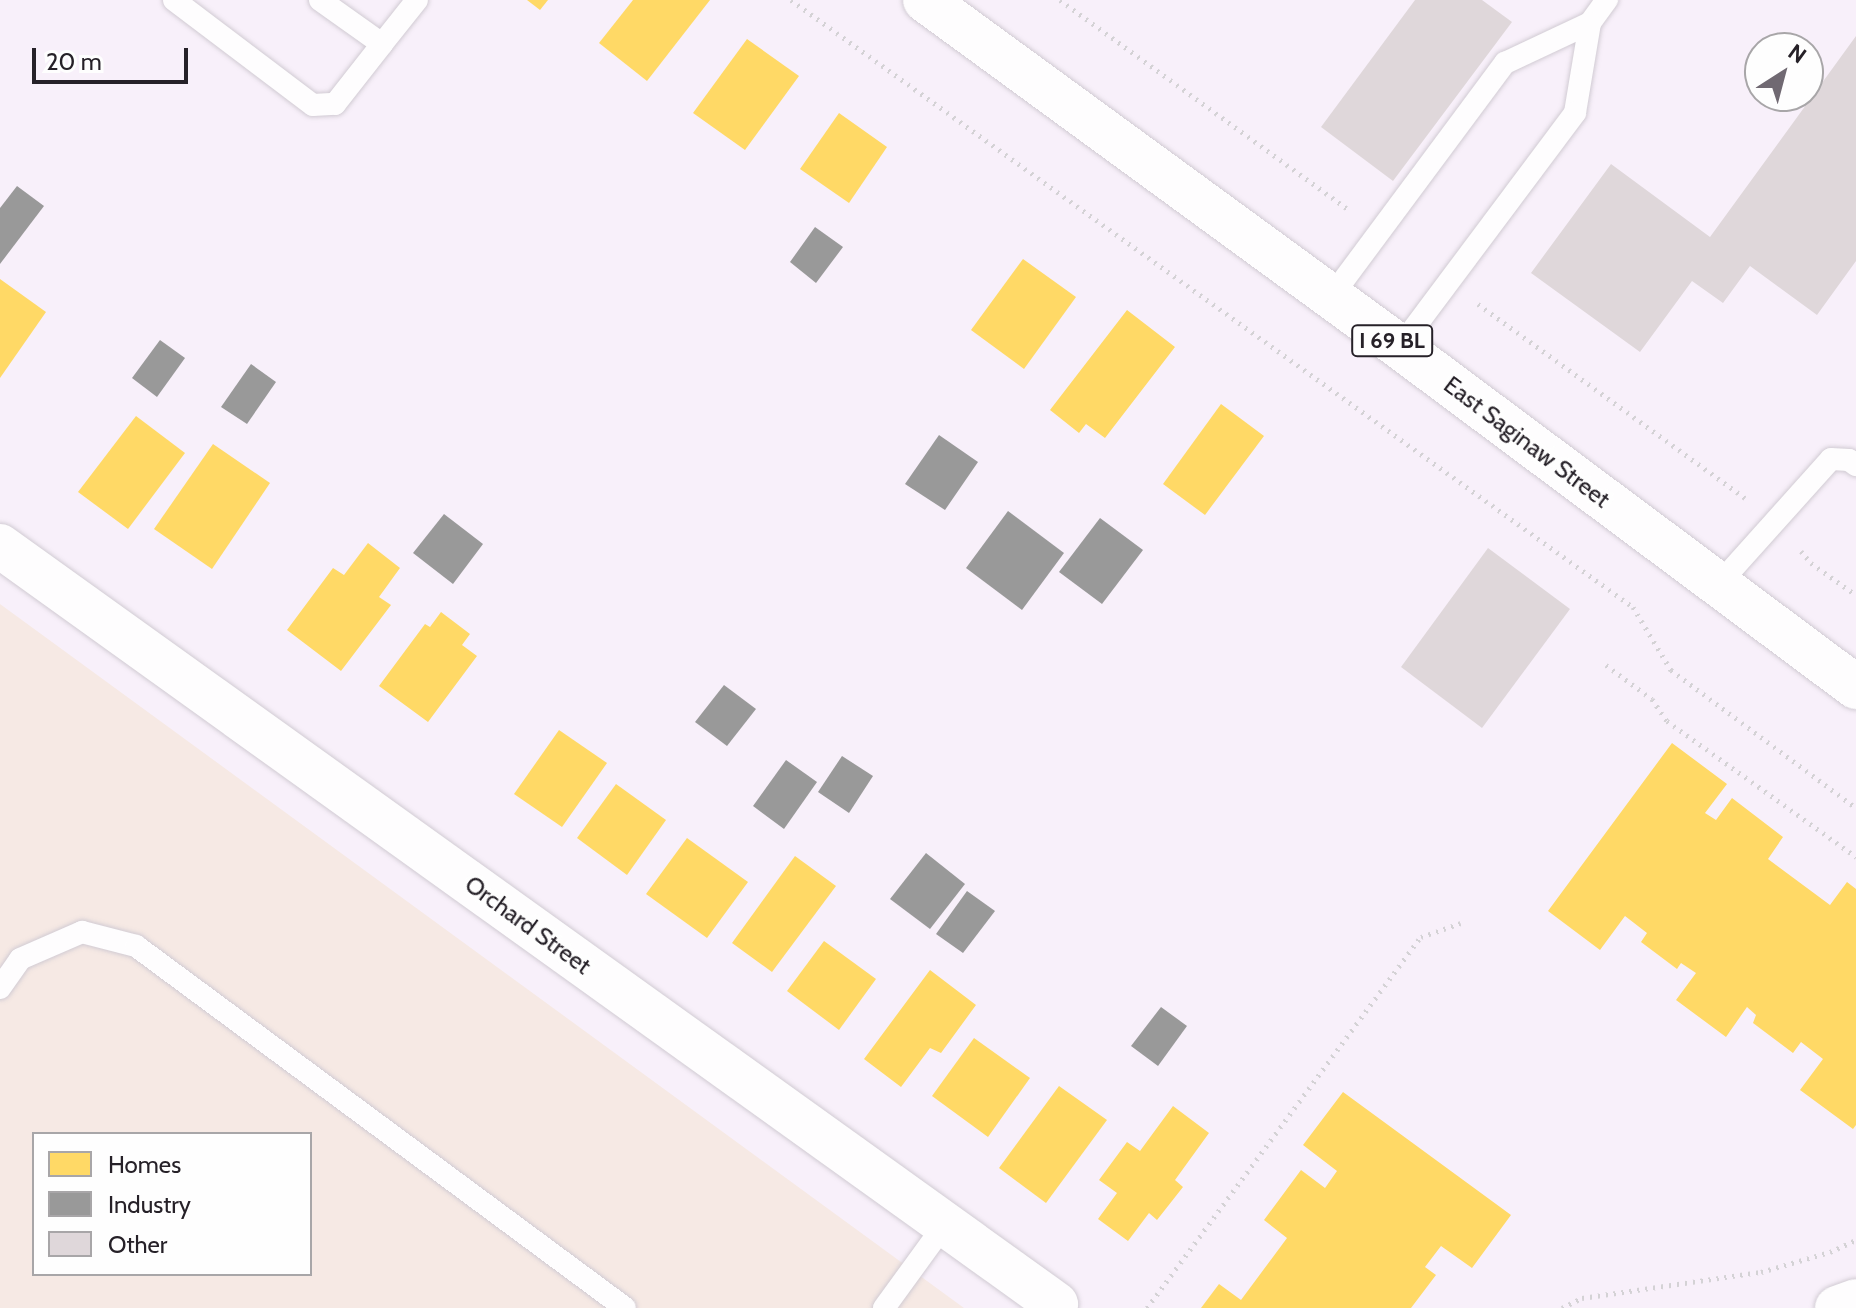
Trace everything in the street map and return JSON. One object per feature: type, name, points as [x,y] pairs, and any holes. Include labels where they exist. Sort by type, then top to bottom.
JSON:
[{"type":"street","name":"East Saginaw Street","points":[[925,0],[1400,347],[1856,687]]},
{"type":"street","name":"Orchard Street","points":[[0,546],[1056,1304]]},
{"type":"street","points":[[1837,1308],[1856,1301]]},
{"type":"lane","points":[[174,0],[313,105],[335,104],[417,0]]},
{"type":"lane","points":[[320,0],[382,44]]},
{"type":"lane","points":[[1400,347],[1575,113],[1590,23],[1607,0]]},
{"type":"lane","points":[[1331,297],[1505,63],[1590,23]]},
{"type":"lane","points":[[1718,585],[1831,459],[1849,460],[1856,465]]},
{"type":"lane","points":[[0,988],[20,959],[82,932],[136,946],[625,1308]]},
{"type":"lane","points":[[884,1308],[945,1224]]},
{"type":"path","points":[[791,0],[1633,607],[1671,670],[1856,808]]},
{"type":"path","points":[[1606,665],[1652,699],[1667,721],[1856,857]]},
{"type":"path","points":[[1147,1308],[1421,937],[1461,923]]},
{"type":"path","points":[[1562,1308],[1582,1298],[1761,1272],[1830,1252],[1856,1240]]},
{"type":"shaded area","points":[[0,604],[964,1308],[0,1308]]},
{"type":"building: Homes","points":[[527,0],[548,0],[540,10]]},
{"type":"building: Homes","points":[[633,0],[710,0],[647,81],[599,43]]},
{"type":"building: Homes","points":[[747,39],[799,76],[745,150],[693,113]]},
{"type":"building: Homes","points":[[839,113],[887,147],[849,203],[800,169]]},
{"type":"building: Homes","points":[[1023,259],[1076,297],[1024,369],[971,330]]},
{"type":"building: Homes","points":[[0,279],[46,312],[0,378]]},
{"type":"building: Homes","points":[[1127,310],[1175,347],[1105,438],[1086,424],[1079,433],[1050,410]]},
{"type":"building: Homes","points":[[1221,404],[1264,436],[1205,515],[1163,484]]},
{"type":"building: Homes","points":[[136,416],[185,453],[128,529],[78,492]]},
{"type":"building: Homes","points":[[213,444],[270,483],[212,569],[154,529]]},
{"type":"building: Homes","points":[[368,543],[400,568],[379,597],[391,605],[341,671],[287,630],[333,568],[344,575]]},
{"type":"building: Homes","points":[[441,612],[470,634],[462,645],[477,656],[428,722],[379,686],[425,624],[430,627]]},
{"type":"building: Homes","points":[[559,730],[607,763],[562,827],[514,794]]},
{"type":"building: Homes","points":[[1672,743],[1727,784],[1705,813],[1716,820],[1732,798],[1783,837],[1768,859],[1830,905],[1847,882],[1856,889],[1856,1125],[1853,1129],[1800,1090],[1823,1059],[1801,1042],[1793,1053],[1753,1023],[1756,1015],[1747,1007],[1726,1037],[1676,1000],[1696,973],[1681,963],[1677,969],[1641,942],[1647,933],[1625,916],[1600,950],[1548,911]]},
{"type":"building: Homes","points":[[616,784],[666,820],[627,875],[577,838]]},
{"type":"building: Homes","points":[[687,838],[748,882],[707,938],[646,894]]},
{"type":"building: Homes","points":[[795,856],[836,886],[772,972],[732,943]]},
{"type":"building: Homes","points":[[824,941],[876,979],[839,1030],[787,991]]},
{"type":"building: Homes","points":[[930,970],[976,1005],[941,1053],[930,1048],[901,1087],[864,1059]]},
{"type":"building: Homes","points":[[974,1038],[1030,1078],[988,1137],[932,1096]]},
{"type":"building: Homes","points":[[1059,1086],[1107,1120],[1046,1203],[999,1168]]},
{"type":"building: Homes","points":[[1343,1092],[1511,1215],[1472,1268],[1441,1246],[1425,1267],[1436,1275],[1411,1308],[1201,1308],[1219,1284],[1241,1300],[1287,1238],[1264,1220],[1301,1170],[1325,1188],[1337,1171],[1303,1145]]},
{"type":"building: Homes","points":[[1173,1106],[1209,1133],[1175,1180],[1183,1187],[1157,1220],[1149,1213],[1128,1241],[1098,1219],[1117,1193],[1099,1180],[1127,1142],[1140,1151]]},
{"type":"building: Industry","points":[[17,186],[44,206],[0,264],[0,208]]},
{"type":"building: Industry","points":[[815,227],[843,247],[816,283],[790,262]]},
{"type":"building: Industry","points":[[160,340],[185,358],[157,397],[132,378]]},
{"type":"building: Industry","points":[[251,364],[276,382],[247,424],[221,407]]},
{"type":"building: Industry","points":[[939,435],[978,462],[945,510],[905,484]]},
{"type":"building: Industry","points":[[1008,511],[1064,553],[1022,610],[966,568]]},
{"type":"building: Industry","points":[[444,514],[483,544],[453,584],[413,553]]},
{"type":"building: Industry","points":[[1100,518],[1143,550],[1102,604],[1059,572]]},
{"type":"building: Industry","points":[[724,685],[756,709],[727,746],[695,722]]},
{"type":"building: Industry","points":[[842,756],[873,776],[849,813],[818,792]]},
{"type":"building: Industry","points":[[786,760],[817,782],[784,829],[753,806]]},
{"type":"building: Industry","points":[[926,853],[965,884],[930,929],[890,899]]},
{"type":"building: Industry","points":[[967,891],[995,911],[963,953],[936,934]]},
{"type":"building: Industry","points":[[1161,1007],[1187,1026],[1158,1066],[1131,1046]]},
{"type":"building: Other","points":[[1415,0],[1482,0],[1512,22],[1393,181],[1321,127]]},
{"type":"building: Other","points":[[1856,36],[1856,261],[1817,315],[1750,266],[1723,303],[1692,281],[1640,352],[1531,273],[1611,164],[1710,237],[1801,112],[1824,112],[1824,80]]},
{"type":"building: Other","points":[[1488,548],[1570,609],[1482,728],[1401,667]]}]
